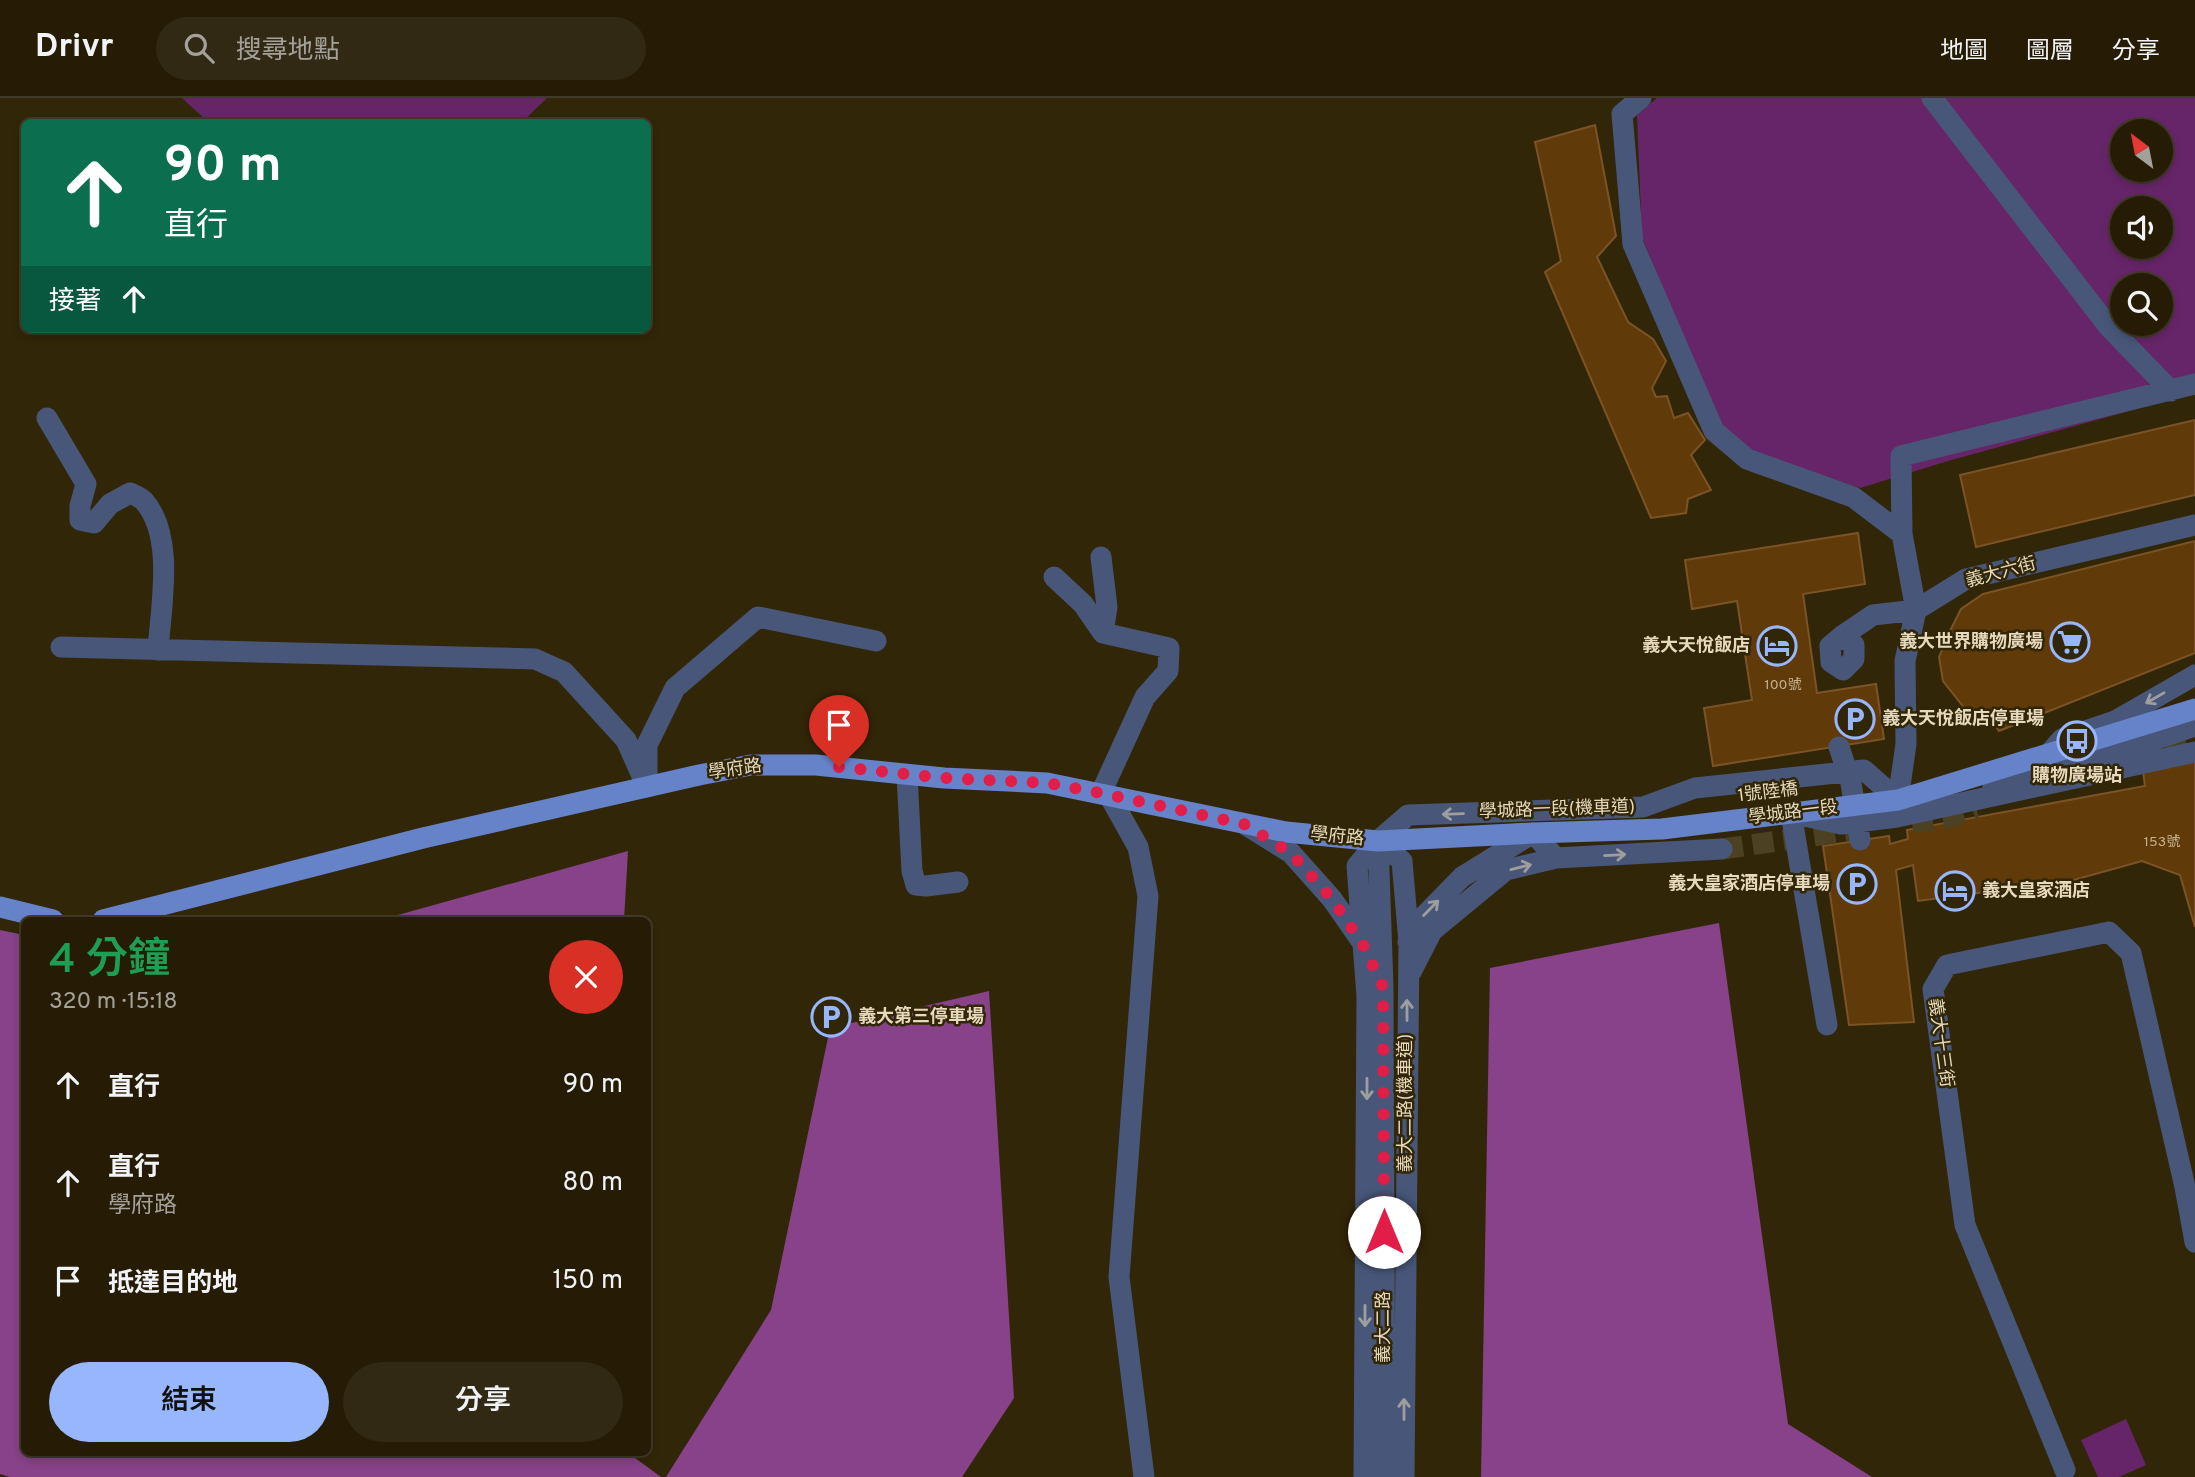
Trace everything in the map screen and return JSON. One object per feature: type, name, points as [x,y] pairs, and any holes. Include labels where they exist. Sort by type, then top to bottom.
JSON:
[{"type":"main road","name":"學城路一段","points":[[1378,841],[1662,829],[1791,813],[1898,808],[2109,734],[2195,709]]},
{"type":"main road","name":"學府路","points":[[115,917],[424,838],[751,765],[816,765],[907,775],[1047,783],[1286,832],[1378,841]]},
{"type":"main road","points":[[0,907],[41,917]]},
{"type":"street","points":[[1641,98],[1622,114],[1633,244],[1714,430],[1747,459],[1853,497],[1902,534]]},
{"type":"street","points":[[1932,98],[2109,327],[2171,391]]},
{"type":"street","points":[[2195,384],[1901,456],[1902,534],[1916,610],[1905,661],[1906,744],[1898,808],[2195,752]]},
{"type":"street","points":[[47,418],[86,484],[80,506],[80,520],[94,523],[110,504],[130,493],[143,499],[156,523],[165,554],[158,650]]},
{"type":"street","name":"義大六街","points":[[1916,610],[1966,579],[2195,526]]},
{"type":"street","points":[[1101,557],[1107,607],[1102,633]]},
{"type":"street","points":[[1054,577],[1083,604],[1102,633],[1169,648],[1168,671],[1145,697],[1105,795],[1138,847],[1148,896],[1119,1277],[1144,1477]]},
{"type":"street","points":[[1842,636],[1873,615],[1916,610]]},
{"type":"street","points":[[647,787],[647,745],[675,688],[758,617],[876,641]]},
{"type":"street","points":[[61,647],[535,659],[564,672],[626,740],[647,787]]},
{"type":"street","points":[[2109,734],[2195,675]]},
{"type":"street","points":[[2109,734],[2195,726]]},
{"type":"street","points":[[1839,747],[1851,783],[1860,840]]},
{"type":"street","name":"學城路一段(機車道)","points":[[1378,841],[1408,815],[1643,807],[1695,788],[1864,770],[1898,808]]},
{"type":"street","points":[[907,775],[912,871],[916,885],[958,883]]},
{"type":"street","name":"1號陸橋","points":[[1611,831],[1685,803],[1851,783]]},
{"type":"street","points":[[1791,813],[1827,1025]]},
{"type":"street","points":[[1244,824],[1291,853],[1332,899],[1363,945],[1383,987]]},
{"type":"street","points":[[1383,987],[1422,918],[1462,877],[1533,833]]},
{"type":"street","name":"學城路一段(機車道)","points":[[1533,833],[1556,858]]},
{"type":"street","points":[[1364,1477],[1367,996],[1357,866],[1378,841]]},
{"type":"street","name":"義大二路(機車道)","points":[[1378,841],[1402,861],[1409,942],[1404,1477]]},
{"type":"street","name":"義大二路","points":[[1378,841],[1383,987],[1385,1477]]},
{"type":"street","points":[[1556,858],[1723,849]]},
{"type":"street","name":"義大二路(機車道)","points":[[1407,980],[1432,930],[1506,870],[1556,858]]},
{"type":"street","name":"義大十三街","points":[[2065,1470],[1965,1225],[1933,989],[1947,965],[2109,932],[2130,953],[2190,1185],[2195,1242]]},
{"type":"shaded area","points":[[182,98],[547,98],[525,119],[205,119]]},
{"type":"shaded area","points":[[1657,98],[2195,98],[2195,393],[1860,488],[1751,451],[1719,425],[1642,237],[1637,115]]},
{"type":"shaded area","points":[[628,851],[624,917],[391,917]]},
{"type":"shaded area","points":[[1719,923],[1788,1424],[1872,1477],[1481,1477],[1490,968]]},
{"type":"shaded area","points":[[0,930],[21,934],[21,1456],[632,1456],[661,1477],[10,1477],[0,1474]]},
{"type":"shaded area","points":[[989,991],[1014,1398],[962,1477],[666,1477],[771,1310],[830,1028]]},
{"type":"shaded area","points":[[2126,1419],[2146,1465],[2119,1477],[2098,1477],[2081,1440]]},
{"type":"building","points":[[1595,125],[1616,236],[1597,257],[1628,322],[1653,339],[1666,361],[1652,388],[1656,397],[1667,396],[1674,418],[1688,413],[1705,440],[1691,455],[1711,490],[1688,499],[1686,513],[1651,518],[1545,272],[1561,261],[1535,142]]},
{"type":"building","points":[[2195,420],[2195,495],[1976,547],[1960,475]]},
{"type":"building","name":"義大天悅飯店","points":[[1858,533],[1865,584],[1803,594],[1817,693],[1876,684],[1884,739],[1713,766],[1704,708],[1752,700],[1737,601],[1692,609],[1685,560]]},
{"type":"building","name":"義大世界購物廣場","points":[[2195,541],[2195,653],[1999,731],[1988,716],[1966,710],[1943,681],[1939,657],[1950,631],[1961,609],[1983,594]]},
{"type":"building","name":"義大皇家酒店","points":[[2195,759],[2195,927],[2180,875],[2142,861],[2070,881],[1918,901],[1913,865],[1896,870],[1914,1022],[1849,1025],[1823,846],[1889,836],[1890,844],[1908,839],[1907,830],[2145,786],[2143,771]]},
{"type":"tunnel","points":[[2136,756],[2195,738]]},
{"type":"tunnel","points":[[1912,822],[1946,818],[1976,808]]},
{"type":"tunnel","points":[[1722,849],[1862,829]]},
{"type":"place","name":"義大世界購物廣場","points":[[2070,642]]},
{"type":"place","name":"義大天悅飯店","points":[[1777,646]]},
{"type":"place","name":"義大天悅飯店停車場","points":[[1855,719]]},
{"type":"place","name":"購物廣場站","points":[[2077,741]]},
{"type":"place","name":"義大皇家酒店停車場","points":[[1857,884]]},
{"type":"place","name":"義大皇家酒店","points":[[1955,891]]},
{"type":"place","name":"義大第三停車場","points":[[831,1017]]},
{"type":"route","points":[[839,767],[944,778],[1047,783],[1101,793],[1244,824],[1291,853],[1332,899],[1363,945],[1383,987],[1384,1232]]}]
